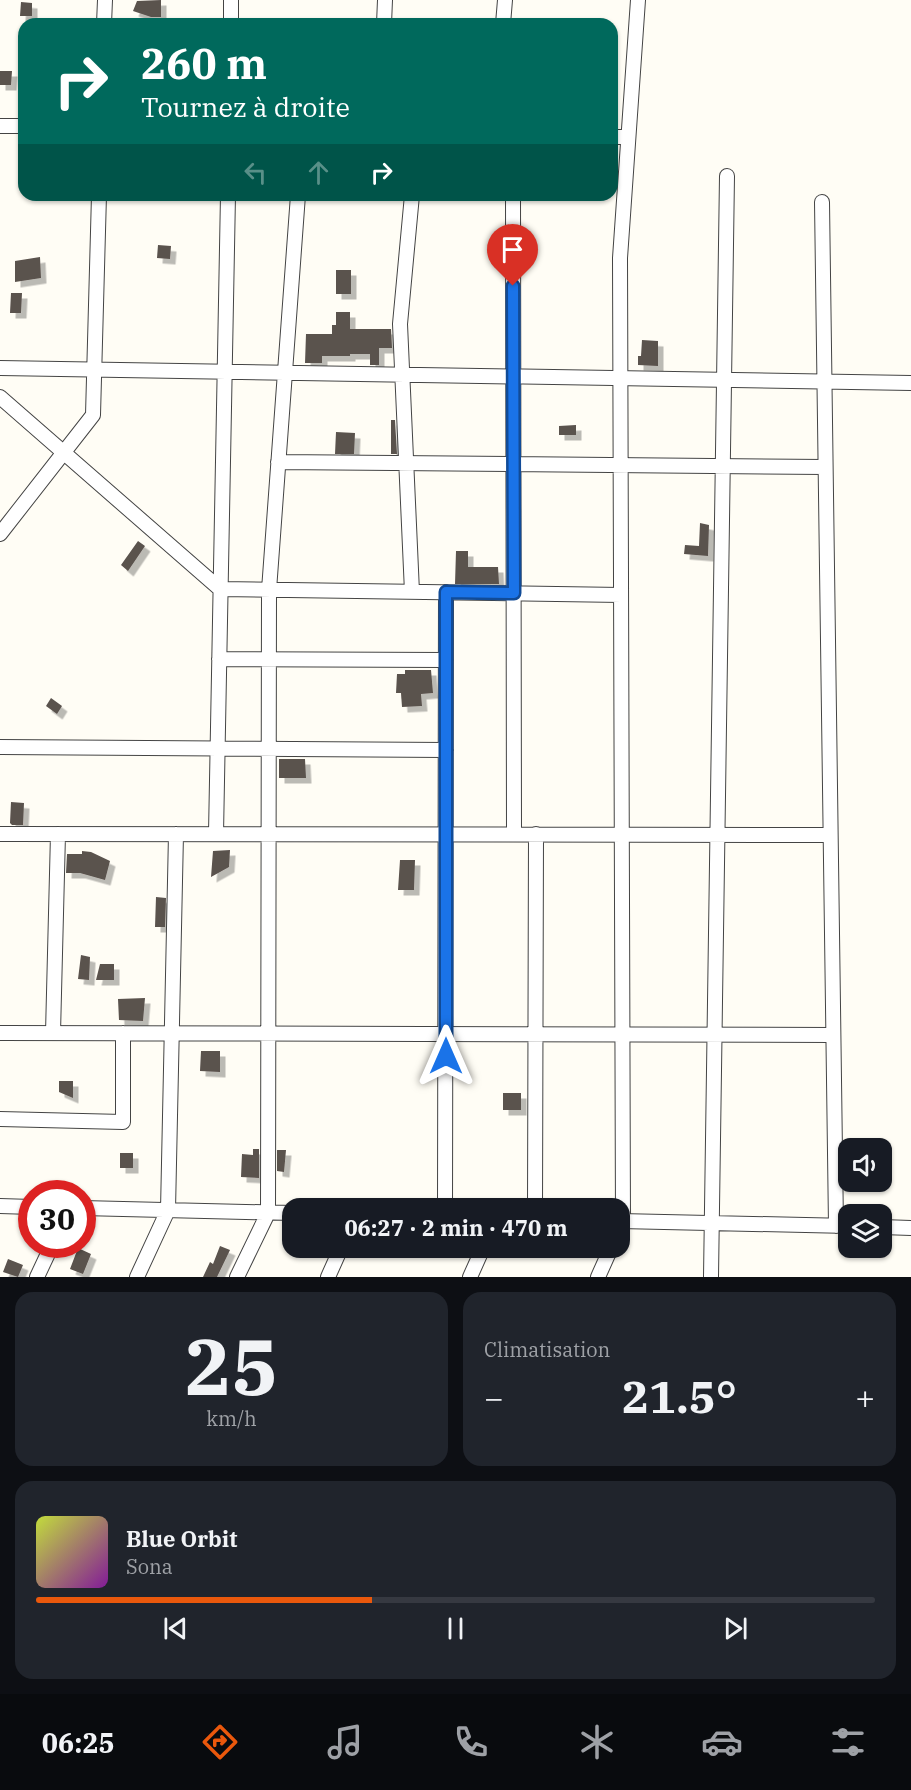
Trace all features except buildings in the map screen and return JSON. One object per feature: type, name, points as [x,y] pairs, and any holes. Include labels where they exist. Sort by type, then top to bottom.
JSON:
[{"type":"street","points":[[104,18],[105,0]]},
{"type":"street","points":[[231,0],[231,18]]},
{"type":"street","points":[[384,18],[385,0]]},
{"type":"street","points":[[504,18],[505,0]]},
{"type":"street","points":[[621,1198],[620,258],[638,0]]},
{"type":"street","points":[[0,126],[18,126]]},
{"type":"street","points":[[618,137],[628,137]]},
{"type":"street","points":[[711,1277],[727,176]]},
{"type":"street","points":[[0,534],[93,415],[99,201]]},
{"type":"street","points":[[216,834],[228,201]]},
{"type":"street","points":[[237,1277],[268,1213],[269,590],[298,201]]},
{"type":"street","points":[[411,201],[400,324],[412,592]]},
{"type":"street","points":[[513,201],[514,834]]},
{"type":"street","points":[[822,202],[833,1035],[841,1204]]},
{"type":"street","points":[[0,368],[911,383]]},
{"type":"street","points":[[0,397],[220,589],[621,595]]},
{"type":"street","points":[[278,462],[825,467]]},
{"type":"street","points":[[445,1198],[446,592]]},
{"type":"street","points":[[219,659],[446,660]]},
{"type":"street","points":[[0,747],[446,750]]},
{"type":"street","points":[[0,834],[830,835]]},
{"type":"street","points":[[53,1033],[58,834]]},
{"type":"street","points":[[137,1277],[168,1210],[176,834]]},
{"type":"street","points":[[535,1198],[536,834]]},
{"type":"street","points":[[0,1033],[833,1035]]},
{"type":"street","points":[[0,1119],[123,1122],[123,1033]]},
{"type":"street","points":[[0,1206],[18,1207]]},
{"type":"street","points":[[96,1208],[282,1213]]},
{"type":"street","points":[[630,1224],[838,1226]]},
{"type":"street","points":[[892,1227],[911,1228]]},
{"type":"street","points":[[38,1277],[46,1258]]},
{"type":"street","points":[[328,1277],[337,1258]]},
{"type":"street","points":[[470,1277],[479,1258]]},
{"type":"street","points":[[598,1277],[607,1258]]},
{"type":"route","points":[[446,1056],[446,592],[514,593],[513,286]]}]
